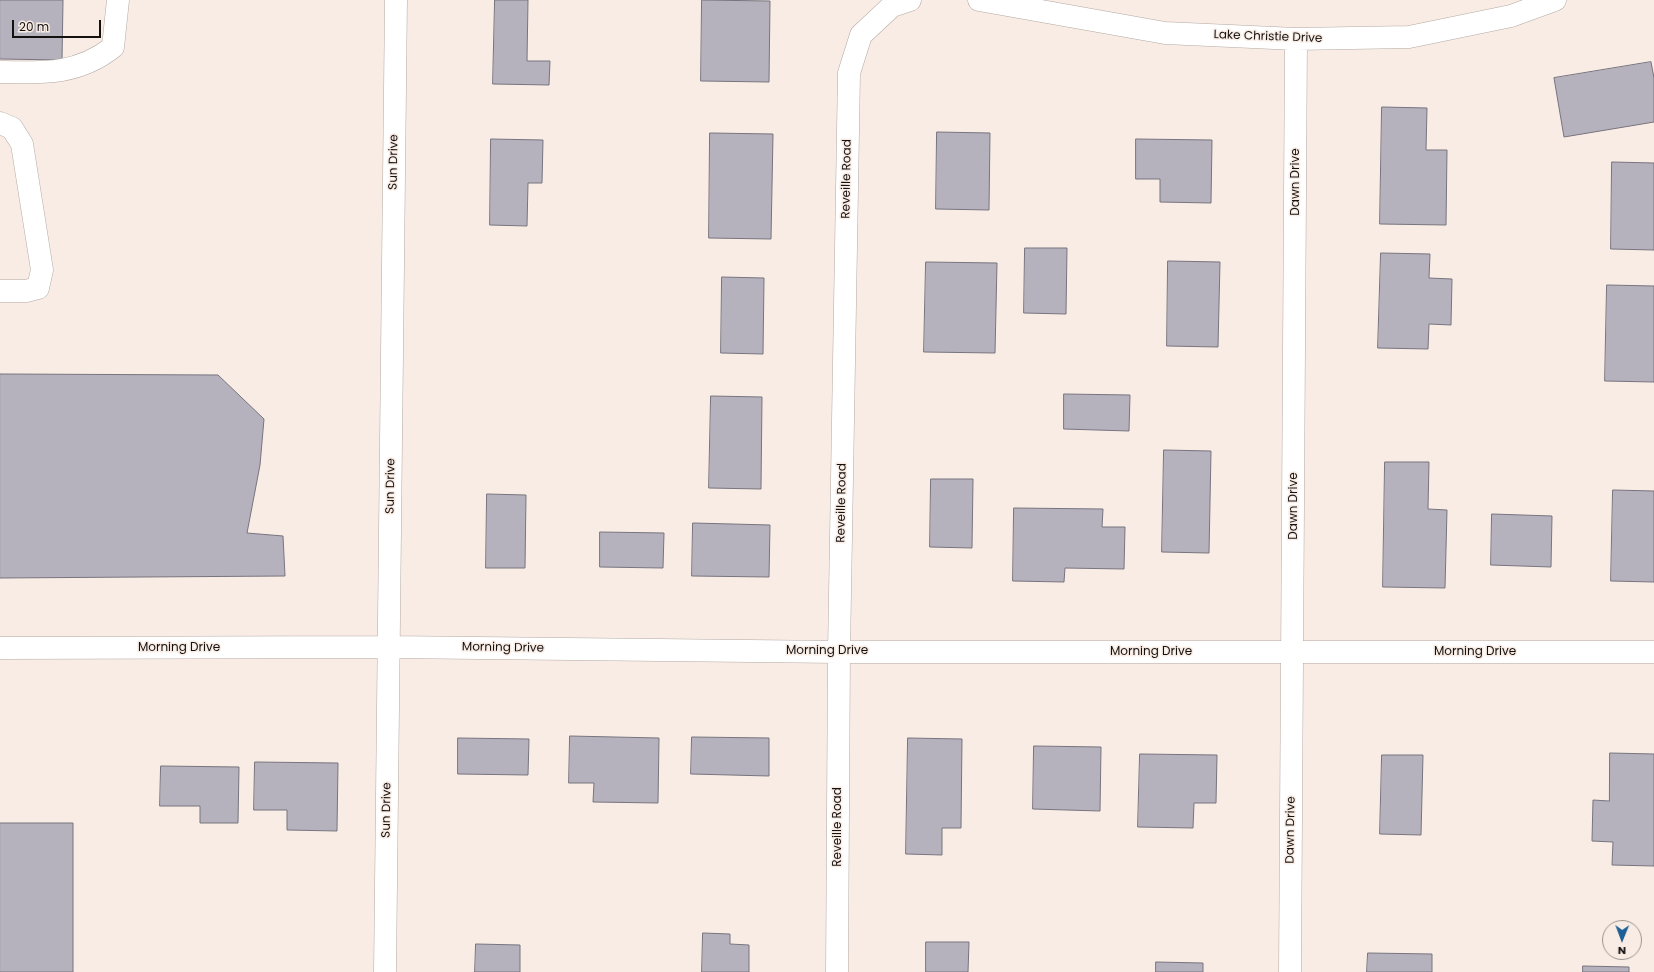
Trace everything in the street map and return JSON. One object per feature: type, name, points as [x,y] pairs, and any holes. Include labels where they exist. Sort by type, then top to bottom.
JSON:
[{"type":"street","points":[[0,72],[68,70],[102,56],[113,47],[118,0]]},
{"type":"street","name":"Sun Drive","points":[[385,972],[396,0]]},
{"type":"street","name":"Reveille Road","points":[[837,972],[839,652],[849,73],[861,35],[892,6],[910,0]]},
{"type":"street","name":"Lake Christie Drive","points":[[979,0],[1165,33],[1296,40],[1409,37],[1511,16],[1555,0]]},
{"type":"street","name":"Dawn Drive","points":[[1290,972],[1296,40]]},
{"type":"street","points":[[0,122],[12,128],[22,144],[42,270],[38,288],[26,291],[0,291]]},
{"type":"street","name":"Morning Drive","points":[[0,648],[389,647],[839,652],[1654,652]]},
{"type":"building","points":[[0,0],[63,0],[62,60],[0,59]]},
{"type":"building","points":[[495,0],[528,0],[527,61],[550,61],[549,85],[493,84]]},
{"type":"building","points":[[702,0],[770,1],[769,82],[701,81]]},
{"type":"building","points":[[1651,62],[1654,78],[1654,122],[1564,137],[1554,78]]},
{"type":"building","points":[[1382,107],[1427,108],[1426,150],[1447,150],[1446,225],[1380,224]]},
{"type":"building","points":[[937,132],[990,133],[989,210],[936,209]]},
{"type":"building","points":[[710,133],[773,134],[771,239],[709,238]]},
{"type":"building","points":[[491,139],[543,140],[542,183],[528,183],[527,226],[490,225]]},
{"type":"building","points":[[1136,139],[1212,140],[1211,203],[1160,202],[1160,179],[1136,179]]},
{"type":"building","points":[[1612,162],[1654,163],[1654,250],[1611,249]]},
{"type":"building","points":[[1025,248],[1067,248],[1066,314],[1024,313]]},
{"type":"building","points":[[1381,253],[1430,254],[1429,278],[1452,279],[1451,325],[1429,324],[1428,349],[1378,348]]},
{"type":"building","points":[[1168,261],[1220,262],[1218,347],[1167,346]]},
{"type":"building","points":[[926,262],[997,263],[995,353],[924,352]]},
{"type":"building","points":[[722,277],[764,278],[763,354],[721,353]]},
{"type":"building","points":[[1607,285],[1654,286],[1654,382],[1605,381]]},
{"type":"building","points":[[0,374],[218,375],[264,419],[260,465],[247,533],[283,536],[285,576],[0,578]]},
{"type":"building","points":[[1064,394],[1130,395],[1129,431],[1064,429]]},
{"type":"building","points":[[711,396],[762,397],[761,489],[709,488]]},
{"type":"building","points":[[1164,450],[1211,451],[1209,553],[1162,552]]},
{"type":"building","points":[[1385,462],[1429,462],[1428,509],[1447,510],[1445,588],[1383,587]]},
{"type":"building","points":[[931,479],[973,479],[972,548],[930,547]]},
{"type":"building","points":[[1613,490],[1654,491],[1654,582],[1611,581]]},
{"type":"building","points":[[487,494],[526,495],[525,568],[486,568]]},
{"type":"building","points":[[1014,508],[1103,509],[1102,527],[1125,527],[1124,569],[1065,568],[1064,582],[1013,581]]},
{"type":"building","points":[[1492,514],[1552,516],[1551,567],[1491,565]]},
{"type":"building","points":[[693,523],[770,525],[769,577],[692,576]]},
{"type":"building","points":[[600,532],[664,533],[663,568],[600,567]]},
{"type":"building","points":[[570,736],[659,738],[658,803],[593,802],[594,783],[569,783]]},
{"type":"building","points":[[692,737],[769,738],[769,776],[691,774]]},
{"type":"building","points":[[458,738],[529,739],[528,775],[458,774]]},
{"type":"building","points":[[908,738],[962,739],[961,828],[942,828],[942,855],[906,854]]},
{"type":"building","points":[[1034,746],[1101,747],[1100,811],[1033,809]]},
{"type":"building","points":[[1610,753],[1654,754],[1654,866],[1612,865],[1613,842],[1592,841],[1593,800],[1609,801]]},
{"type":"building","points":[[1140,754],[1217,755],[1216,803],[1194,803],[1193,828],[1138,827]]},
{"type":"building","points":[[1382,755],[1423,755],[1421,835],[1380,834]]},
{"type":"building","points":[[255,762],[338,763],[337,831],[287,830],[287,810],[254,810]]},
{"type":"building","points":[[161,766],[239,767],[238,823],[200,823],[200,806],[160,806]]},
{"type":"building","points":[[0,823],[73,823],[73,972],[0,972]]},
{"type":"building","points":[[703,933],[730,934],[730,944],[749,945],[749,972],[702,972]]},
{"type":"building","points":[[926,942],[969,942],[968,972],[926,972]]},
{"type":"building","points":[[476,944],[520,945],[520,972],[475,972]]},
{"type":"building","points":[[1368,953],[1432,954],[1432,972],[1367,972]]},
{"type":"building","points":[[1156,962],[1203,963],[1203,972],[1156,972]]},
{"type":"building","points":[[1583,966],[1629,967],[1629,972],[1583,972]]}]
